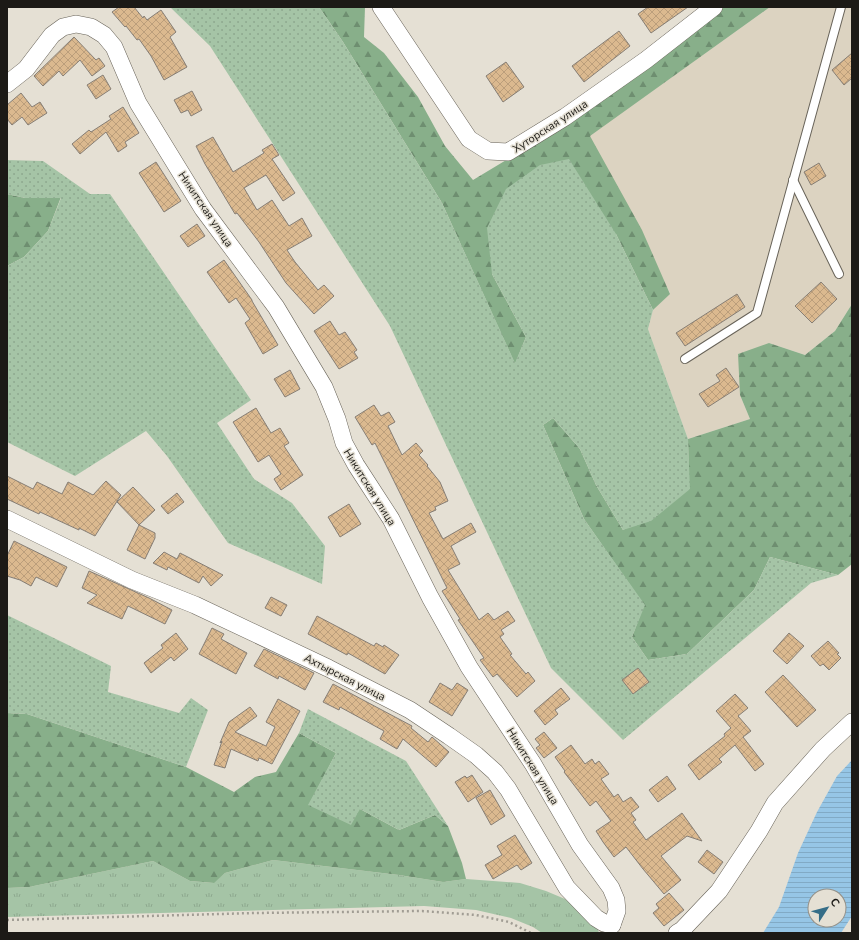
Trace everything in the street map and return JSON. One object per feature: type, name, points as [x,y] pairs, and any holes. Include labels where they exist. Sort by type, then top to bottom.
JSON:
[{"type":"street","name":"Хуторская улица","points":[[381,7],[469,139],[488,151],[508,152],[534,138],[578,108],[646,60],[714,7]]},
{"type":"street","name":"Никитская улица","points":[[7,84],[26,69],[52,35],[64,27],[76,24],[91,27],[104,35],[114,47],[138,103],[203,208],[276,307],[324,387],[337,419],[344,443],[356,465],[392,519],[430,596],[470,667],[533,764],[580,845],[611,888],[616,900],[616,929]]},
{"type":"street","name":"Ахтырская улица","points":[[7,519],[132,580],[195,605],[328,668],[410,710],[449,736],[476,755],[495,772],[508,789],[567,888],[596,918],[616,929]]},
{"type":"street","points":[[677,933],[682,930],[719,891],[759,831],[775,803],[823,749],[852,722]]},
{"type":"lane","points":[[685,359],[757,313],[841,7]]},
{"type":"lane","points":[[794,180],[839,274]]},
{"type":"path","points":[[7,920],[240,913],[422,911],[476,915],[509,922],[531,933]]},
{"type":"shaded area","points":[[770,7],[852,7],[852,304],[835,331],[805,355],[769,343],[740,395],[750,419],[688,439],[648,329],[653,310],[670,293],[589,136]]},
{"type":"green space","points":[[170,7],[319,7],[343,42],[442,203],[515,363],[526,337],[492,274],[487,228],[506,189],[540,165],[569,159],[616,234],[653,310],[648,329],[688,439],[690,489],[651,521],[623,530],[596,485],[580,449],[553,418],[543,425],[584,519],[645,605],[632,637],[648,660],[687,654],[754,590],[770,557],[838,575],[811,583],[623,740],[551,668],[390,326],[210,46]]},
{"type":"green space","points":[[319,7],[365,7],[364,37],[384,53],[418,97],[445,146],[473,180],[558,129],[724,7],[770,7],[590,136],[642,230],[670,294],[653,310],[616,234],[492,274],[526,337],[515,364],[442,203],[343,42]]},
{"type":"green space","points":[[7,160],[43,161],[90,194],[110,194],[251,400],[217,423],[254,479],[292,503],[325,546],[322,584],[228,543],[167,456],[146,431],[75,476],[7,442],[7,266],[24,257],[48,231],[61,198],[25,198],[7,194]]},
{"type":"green space","points":[[7,194],[25,198],[61,197],[48,231],[24,257],[7,266]]},
{"type":"green space","points":[[852,304],[852,564],[838,575],[770,557],[754,590],[687,654],[648,660],[632,637],[644,605],[584,519],[543,425],[553,418],[580,449],[596,485],[623,530],[689,489],[688,439],[750,419],[740,395],[738,354],[769,343],[805,355],[835,331]]},
{"type":"green space","points":[[7,615],[111,666],[108,692],[179,713],[191,698],[208,710],[186,767],[27,714],[7,713]]},
{"type":"green space","points":[[308,709],[406,761],[448,826],[435,815],[399,830],[360,809],[351,825],[308,805],[336,753],[299,733]]},
{"type":"green space","points":[[7,713],[27,714],[186,767],[234,792],[255,777],[276,772],[299,733],[336,753],[309,805],[360,809],[399,830],[435,815],[448,826],[462,863],[466,879],[443,882],[399,875],[273,860],[225,873],[214,883],[190,881],[153,861],[29,887],[7,888]]},
{"type":"green space","points":[[273,860],[399,875],[443,882],[466,879],[520,883],[565,899],[596,924],[599,933],[542,933],[533,927],[511,918],[476,910],[424,906],[7,917],[7,888],[29,887],[153,861],[190,881],[213,883],[225,873]]},
{"type":"water","points":[[852,760],[852,916],[847,924],[847,888],[807,888],[807,928],[844,928],[841,933],[763,933],[779,907],[798,853],[817,812],[837,776]]},
{"type":"building","points":[[119,7],[134,7],[143,18],[144,16],[147,20],[161,10],[176,32],[170,37],[187,67],[164,80],[151,56],[139,39],[137,40],[112,12]]},
{"type":"building","points":[[648,7],[688,7],[651,33],[638,14]]},
{"type":"building","points":[[619,31],[630,46],[584,82],[572,66]]},
{"type":"building","points":[[74,37],[96,60],[99,58],[105,66],[92,76],[80,60],[63,76],[59,71],[43,86],[34,76]]},
{"type":"building","points":[[852,53],[852,78],[844,85],[832,70]]},
{"type":"building","points":[[506,62],[524,87],[503,102],[486,76]]},
{"type":"building","points":[[103,75],[111,89],[96,99],[87,85]]},
{"type":"building","points":[[192,91],[202,110],[191,116],[188,110],[181,113],[174,100]]},
{"type":"building","points":[[21,93],[32,107],[40,102],[47,113],[28,125],[22,117],[12,125],[7,119],[7,105]]},
{"type":"building","points":[[123,107],[139,133],[125,142],[127,146],[118,152],[106,132],[80,154],[72,144],[89,130],[91,132],[111,119],[109,116]]},
{"type":"building","points":[[213,137],[233,172],[264,153],[262,150],[272,144],[279,155],[272,159],[295,193],[283,201],[266,175],[244,188],[257,210],[272,200],[289,226],[302,218],[312,236],[287,250],[318,290],[324,285],[334,296],[314,314],[286,283],[259,242],[237,213],[235,214],[205,164],[196,146]]},
{"type":"building","points":[[156,162],[181,201],[164,212],[139,173]]},
{"type":"building","points":[[819,163],[826,176],[811,185],[804,172]]},
{"type":"building","points":[[197,224],[205,236],[188,247],[180,236]]},
{"type":"building","points":[[224,260],[252,300],[278,345],[263,354],[245,323],[250,319],[236,298],[229,303],[207,272]]},
{"type":"building","points":[[821,282],[837,299],[812,323],[795,306]]},
{"type":"building","points":[[737,294],[745,307],[685,346],[676,333]]},
{"type":"building","points":[[330,321],[339,335],[345,332],[357,350],[354,352],[358,358],[339,369],[314,331]]},
{"type":"building","points":[[726,368],[739,387],[708,407],[699,394],[720,381],[716,375]]},
{"type":"building","points":[[290,370],[300,389],[285,397],[274,379]]},
{"type":"building","points":[[374,405],[381,416],[389,412],[395,422],[388,426],[402,455],[416,443],[423,451],[419,455],[440,482],[448,501],[435,507],[436,510],[429,513],[443,539],[471,523],[476,532],[451,546],[460,564],[448,570],[479,620],[488,613],[494,620],[508,611],[515,621],[501,630],[504,634],[500,637],[512,654],[510,655],[526,674],[528,672],[535,681],[517,697],[497,674],[493,677],[480,660],[484,658],[458,620],[460,619],[442,591],[447,588],[375,443],[372,445],[355,417]]},
{"type":"building","points":[[256,408],[271,433],[280,428],[289,443],[284,446],[303,475],[281,490],[274,479],[281,474],[269,455],[258,462],[233,422]]},
{"type":"building","points":[[7,476],[33,489],[37,482],[62,494],[68,482],[93,495],[106,481],[121,495],[95,536],[40,512],[39,514],[7,499]]},
{"type":"building","points":[[133,487],[155,510],[139,525],[117,502]]},
{"type":"building","points":[[177,493],[184,502],[168,514],[161,506]]},
{"type":"building","points":[[349,504],[361,524],[340,537],[328,517]]},
{"type":"building","points":[[139,525],[155,533],[155,538],[145,559],[127,550]]},
{"type":"building","points":[[14,541],[67,567],[57,587],[36,577],[31,586],[20,580],[7,576],[7,556]]},
{"type":"building","points":[[164,552],[177,559],[180,553],[223,575],[211,586],[203,576],[199,583],[168,567],[167,570],[153,563]]},
{"type":"building","points":[[89,571],[172,610],[165,624],[128,606],[122,619],[87,603],[97,595],[82,588]]},
{"type":"building","points":[[271,597],[287,605],[281,616],[265,608]]},
{"type":"building","points":[[317,616],[374,646],[376,643],[383,647],[384,645],[399,655],[385,674],[348,653],[347,655],[308,634]]},
{"type":"building","points":[[212,628],[224,634],[221,639],[247,653],[236,674],[199,654]]},
{"type":"building","points":[[176,633],[188,649],[174,661],[171,657],[151,673],[144,663],[163,648],[161,645]]},
{"type":"building","points":[[789,633],[804,646],[787,664],[773,651]]},
{"type":"building","points":[[828,641],[839,653],[837,654],[841,658],[829,670],[823,664],[820,666],[811,656]]},
{"type":"building","points":[[264,649],[314,673],[305,690],[279,676],[278,679],[254,666]]},
{"type":"building","points":[[638,668],[649,682],[633,694],[622,680]]},
{"type":"building","points":[[783,675],[816,710],[797,727],[765,692]]},
{"type":"building","points":[[440,683],[452,690],[457,683],[468,690],[452,716],[429,702]]},
{"type":"building","points":[[333,684],[412,726],[411,728],[428,742],[432,737],[449,752],[436,767],[403,739],[397,749],[380,739],[384,731],[340,707],[339,710],[323,702]]},
{"type":"building","points":[[561,688],[570,699],[555,710],[558,714],[545,725],[534,711]]},
{"type":"building","points":[[735,694],[748,708],[738,716],[751,731],[743,737],[764,764],[755,771],[735,745],[719,759],[722,762],[699,780],[688,765],[725,736],[724,734],[731,728],[716,711]]},
{"type":"building","points":[[278,699],[300,711],[272,764],[259,758],[258,761],[231,749],[225,768],[214,765],[222,741],[220,743],[229,722],[250,707],[257,716],[235,732],[266,746],[275,727],[266,722]]},
{"type":"building","points":[[544,732],[557,748],[544,758],[536,748],[540,745],[535,739]]},
{"type":"building","points":[[571,745],[585,764],[592,759],[595,764],[599,761],[609,774],[601,779],[614,797],[618,794],[623,802],[631,797],[639,807],[631,813],[636,820],[633,822],[646,840],[682,813],[702,841],[687,836],[661,856],[681,880],[664,894],[626,847],[614,857],[596,831],[611,821],[596,801],[590,806],[564,772],[565,771],[555,757]]},
{"type":"building","points":[[472,775],[483,792],[468,802],[455,782],[465,776],[467,778]]},
{"type":"building","points":[[667,776],[676,789],[658,802],[649,790]]},
{"type":"building","points":[[490,790],[505,816],[491,825],[476,798]]},
{"type":"building","points":[[515,835],[532,863],[521,870],[517,865],[493,879],[485,865],[502,855],[497,846]]},
{"type":"building","points":[[707,850],[723,862],[714,874],[698,862]]},
{"type":"building","points":[[669,893],[684,910],[664,926],[653,913],[659,908],[656,904]]}]
